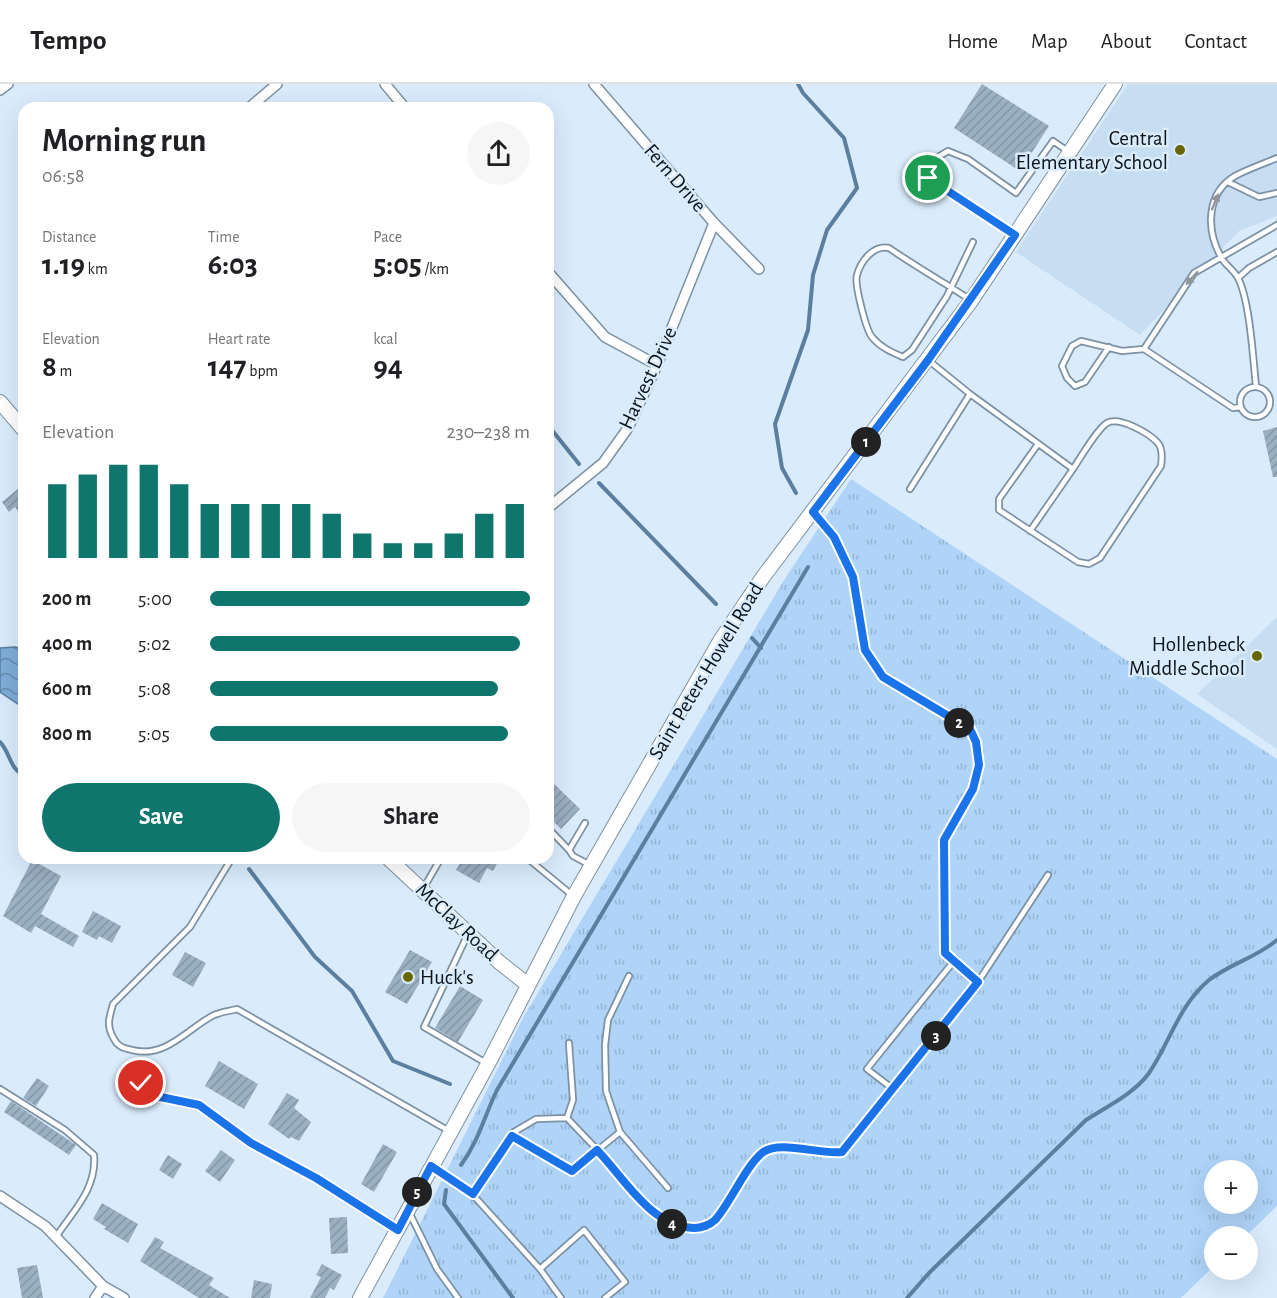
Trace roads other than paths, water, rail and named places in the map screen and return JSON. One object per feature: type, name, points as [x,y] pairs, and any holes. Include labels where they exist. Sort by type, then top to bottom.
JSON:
[{"type":"main road","name":"Saint Peters Howell Road","points":[[360,1298],[449,1131],[488,1064],[574,896],[720,641],[763,577],[971,300],[1115,84]]},
{"type":"main road","points":[[0,402],[18,423]]},
{"type":"main road","name":"McClay Road","points":[[394,864],[499,962],[527,984]]},
{"type":"street","points":[[0,90],[8,84]]},
{"type":"street","points":[[256,102],[277,84]]},
{"type":"street","points":[[385,84],[400,102]]},
{"type":"street","name":"Fern Drive","points":[[594,84],[714,223],[759,269]]},
{"type":"street","name":"Harvest Drive","points":[[554,503],[603,463],[628,428],[657,365],[714,223]]},
{"type":"street","points":[[554,279],[605,337],[657,365]]},
{"type":"street","points":[[0,1196],[20,1208],[56,1238],[103,1286],[124,1298]]},
{"type":"street","points":[[95,1298],[103,1286]]},
{"type":"lane","points":[[1015,235],[928,178],[938,158],[948,151],[968,159],[1016,193],[1053,141],[1070,153]]},
{"type":"lane","points":[[1256,386],[1249,326],[1238,278],[1221,258],[1210,220],[1212,203],[1228,182],[1234,177],[1277,158]]},
{"type":"lane","points":[[1228,182],[1260,197],[1277,193]]},
{"type":"lane","points":[[1144,349],[1194,273],[1277,225]]},
{"type":"lane","points":[[971,300],[951,287],[889,248],[873,249],[857,275],[858,291],[870,336],[888,351],[903,357],[912,350],[951,287],[973,242]]},
{"type":"lane","points":[[1238,278],[1249,268],[1277,252]]},
{"type":"lane","points":[[1109,347],[1085,381],[1075,386],[1066,378],[1062,366],[1072,346],[1081,341],[1109,347],[1122,351],[1144,349],[1233,408],[1241,407]]},
{"type":"lane","points":[[928,360],[970,394],[1073,469]]},
{"type":"lane","points":[[1256,386],[1265,390],[1270,399],[1266,413],[1251,417],[1241,407],[1243,392],[1256,386]]},
{"type":"lane","points":[[910,489],[970,394]]},
{"type":"lane","points":[[1030,531],[1105,424],[1115,420],[1125,422],[1158,443],[1162,455],[1161,466],[1100,558],[1089,564],[1078,562],[1030,531],[999,510],[999,500],[1038,444]]},
{"type":"lane","points":[[813,512],[834,537],[853,577],[865,650],[883,677],[970,729],[976,742],[979,765],[973,789],[944,840],[945,953],[978,982]]},
{"type":"lane","points":[[569,850],[585,823]]},
{"type":"lane","points":[[554,834],[573,856],[592,866]]},
{"type":"lane","points":[[228,864],[190,927],[113,1004],[108,1019],[108,1030],[116,1043],[122,1048],[139,1052],[159,1049],[177,1041],[215,1015],[237,1010],[449,1131]]},
{"type":"lane","points":[[422,890],[437,864]]},
{"type":"lane","points":[[534,864],[574,896]]},
{"type":"lane","points":[[473,1194],[512,1136],[536,1119],[567,1118],[652,1211],[670,1224],[699,1228],[713,1222],[763,1152],[783,1146],[827,1154],[842,1152],[978,982],[1048,875]]},
{"type":"lane","points":[[468,933],[424,1027],[488,1064]]},
{"type":"lane","points":[[893,1089],[867,1069],[954,962]]},
{"type":"lane","points":[[629,976],[608,1020],[604,1045],[606,1091],[620,1132],[668,1188]]},
{"type":"lane","points":[[567,1118],[573,1100],[569,1043]]},
{"type":"lane","points":[[133,1071],[151,1095],[199,1105],[251,1143],[316,1178],[398,1230]]},
{"type":"lane","points":[[0,1089],[65,1130],[94,1155],[95,1169],[91,1187],[56,1238]]},
{"type":"lane","points":[[512,1136],[572,1171],[620,1132]]},
{"type":"lane","points":[[431,1166],[473,1194],[540,1269],[561,1298]]},
{"type":"lane","points":[[408,1209],[437,1269],[458,1298]]},
{"type":"lane","points":[[540,1269],[584,1230],[625,1282],[605,1298]]},
{"type":"water","points":[[0,648],[18,648],[18,704],[0,692]]},
{"type":"waterway","points":[[796,493],[782,468],[775,424],[808,330],[813,275],[827,230],[857,188],[844,138],[803,93],[798,84]]},
{"type":"waterway","points":[[554,433],[579,464]]},
{"type":"waterway","points":[[599,483],[716,604]]},
{"type":"waterway","points":[[461,1165],[477,1137],[497,1090],[808,567]]},
{"type":"waterway","points":[[752,638],[761,648]]},
{"type":"waterway","points":[[0,742],[18,772]]},
{"type":"waterway","points":[[249,869],[315,957],[352,991],[393,1061],[450,1084]]},
{"type":"waterway","points":[[907,1298],[929,1273],[1086,1120],[1120,1099],[1143,1080],[1156,1061],[1182,1012],[1209,980],[1277,940]]},
{"type":"waterway","points":[[446,1190],[444,1204],[513,1298]]},
{"type":"place","name":"Central Elementary School","points":[[1180,150]]},
{"type":"place","name":"Hollenbeck Middle School","points":[[1257,656]]},
{"type":"place","name":"Huck's","points":[[408,977]]}]
